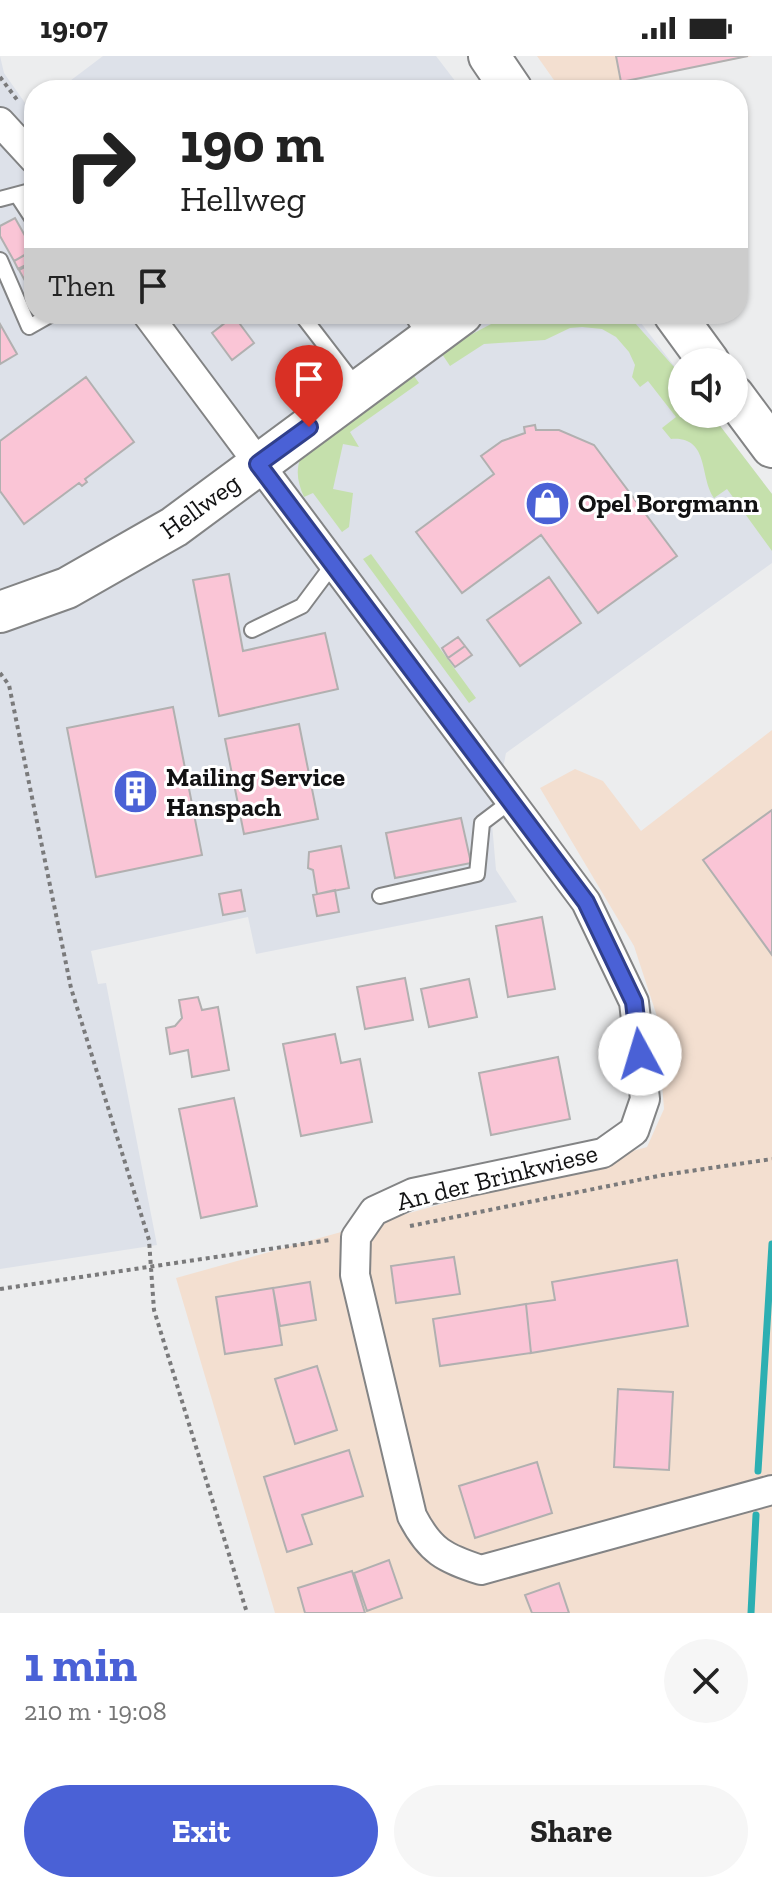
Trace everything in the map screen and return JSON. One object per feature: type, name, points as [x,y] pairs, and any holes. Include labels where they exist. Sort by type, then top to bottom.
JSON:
[{"type":"street","points":[[489,56],[505,80]]},
{"type":"street","points":[[0,122],[24,148]]},
{"type":"street","name":"An der Brinkwiese","points":[[154,324],[586,902],[634,1002],[645,1099],[634,1131],[603,1153],[413,1193],[374,1211],[356,1237]]},
{"type":"street","points":[[681,324],[699,348]]},
{"type":"street","name":"Hellweg","points":[[0,612],[67,588],[174,527],[359,389],[419,327]]},
{"type":"street","points":[[748,415],[772,447]]},
{"type":"street","points":[[356,1237],[355,1275],[412,1516],[423,1538],[444,1558],[481,1570],[772,1490]]},
{"type":"lane","points":[[0,199],[24,193]]},
{"type":"lane","points":[[17,195],[24,206]]},
{"type":"lane","points":[[0,260],[24,315]]},
{"type":"lane","points":[[309,324],[359,389]]},
{"type":"lane","points":[[252,630],[302,606],[334,562]]},
{"type":"lane","points":[[380,896],[477,874],[482,823],[511,801]]},
{"type":"path","points":[[0,673],[9,685],[71,988],[149,1240],[154,1310],[247,1613]]},
{"type":"path","points":[[402,1228],[663,1175],[772,1159]]},
{"type":"path","points":[[0,1289],[151,1264],[356,1237]]},
{"type":"shaded area","points":[[0,56],[4,73],[24,101],[24,324],[642,324],[668,358],[668,428],[722,428],[772,494],[772,563],[506,753],[492,824],[496,870],[517,902],[256,954],[248,917],[91,951],[98,984],[106,983],[157,1245],[0,1269]]},
{"type":"shaded area","points":[[103,56],[436,56],[454,80],[71,80]]},
{"type":"shaded area","points":[[537,56],[752,56],[633,80],[554,80]]},
{"type":"shaded area","points":[[772,730],[772,1613],[275,1613],[176,1278],[647,1147],[664,1109],[660,1058],[667,1047],[634,946],[540,788],[575,769],[603,781],[641,831]]},
{"type":"green space","points":[[491,324],[636,324],[668,360],[668,407],[648,381],[640,387],[632,377],[635,365],[629,352],[616,337],[602,329],[570,328],[545,340],[484,344],[450,366],[440,351]]},
{"type":"green space","points":[[409,369],[419,383],[350,432],[359,447],[343,444],[333,489],[353,493],[349,527],[342,532],[313,493],[304,497],[298,477],[301,457]]},
{"type":"green space","points":[[668,423],[668,428],[722,428],[772,494],[772,551],[727,489],[714,498],[702,460],[692,444],[671,439],[662,428]]},
{"type":"green space","points":[[371,554],[476,698],[469,703],[363,559]]},
{"type":"building","points":[[616,56],[748,56],[631,80],[621,80]]},
{"type":"building","points":[[15,218],[24,234],[24,255],[14,261],[0,236],[0,226]]},
{"type":"building","points":[[24,256],[24,266],[18,269],[14,261]]},
{"type":"building","points":[[0,324],[17,354],[0,364]]},
{"type":"building","points":[[224,324],[240,324],[254,343],[232,360],[212,333]]},
{"type":"building","points":[[86,377],[134,442],[85,479],[87,482],[82,486],[79,483],[24,524],[0,491],[0,441]]},
{"type":"building","name":"Opel Borgmann","points":[[535,425],[536,430],[559,430],[594,445],[677,556],[598,613],[541,535],[462,593],[416,532],[494,474],[481,456],[502,441],[525,433],[524,427]]},
{"type":"building","points":[[229,574],[243,651],[325,633],[338,689],[219,716],[193,580]]},
{"type":"building","points":[[549,577],[581,623],[520,666],[487,620]]},
{"type":"building","points":[[458,637],[465,646],[448,658],[442,648]]},
{"type":"building","points":[[465,646],[472,655],[455,667],[448,658]]},
{"type":"building","name":"Mailing Service Hanspach","points":[[173,707],[202,855],[96,877],[67,728]]},
{"type":"building","points":[[299,724],[318,819],[244,834],[225,739]]},
{"type":"building","points":[[772,810],[772,955],[703,860]]},
{"type":"building","points":[[461,818],[471,863],[395,878],[386,833]]},
{"type":"building","points":[[341,846],[349,888],[317,894],[313,870],[308,868],[309,852]]},
{"type":"building","points":[[241,890],[245,911],[223,915],[219,894]]},
{"type":"building","points":[[335,890],[339,912],[317,916],[313,895]]},
{"type":"building","points":[[542,917],[555,989],[508,997],[496,926]]},
{"type":"building","points":[[405,978],[413,1020],[365,1029],[357,987]]},
{"type":"building","points":[[469,979],[477,1017],[429,1027],[421,989]]},
{"type":"building","points":[[198,997],[202,1010],[218,1007],[229,1070],[192,1077],[188,1050],[170,1054],[166,1028],[175,1026],[182,1018],[179,1000]]},
{"type":"building","points":[[335,1034],[341,1063],[360,1059],[372,1122],[301,1136],[283,1044]]},
{"type":"building","points":[[558,1057],[570,1119],[491,1135],[479,1073]]},
{"type":"building","points":[[234,1098],[257,1206],[201,1218],[179,1109]]},
{"type":"building","points":[[454,1257],[460,1294],[396,1303],[391,1266]]},
{"type":"building","points":[[677,1260],[688,1326],[531,1353],[526,1304],[555,1300],[552,1282]]},
{"type":"building","points":[[310,1282],[316,1320],[280,1326],[273,1288]]},
{"type":"building","points":[[273,1288],[282,1345],[225,1354],[216,1297]]},
{"type":"building","points":[[526,1304],[531,1353],[440,1366],[433,1319]]},
{"type":"building","points":[[317,1366],[337,1430],[295,1444],[275,1379]]},
{"type":"building","points":[[618,1389],[673,1392],[669,1470],[614,1467]]},
{"type":"building","points":[[349,1450],[363,1496],[302,1515],[312,1544],[287,1552],[264,1477]]},
{"type":"building","points":[[537,1462],[552,1513],[475,1538],[459,1486]]},
{"type":"building","points":[[389,1560],[402,1598],[367,1611],[354,1573]]},
{"type":"building","points":[[352,1571],[365,1613],[305,1613],[298,1588]]},
{"type":"building","points":[[559,1583],[569,1613],[532,1613],[525,1595]]},
{"type":"waterway","points":[[758,1471],[772,1244]]},
{"type":"waterway","points":[[751,1613],[756,1515]]},
{"type":"place","name":"Opel Borgmann","points":[[547,503]]},
{"type":"place","name":"Mailing Service Hanspach","points":[[135,792]]},
{"type":"route","points":[[309,427],[258,464],[586,902],[634,1002],[640,1054]]}]
